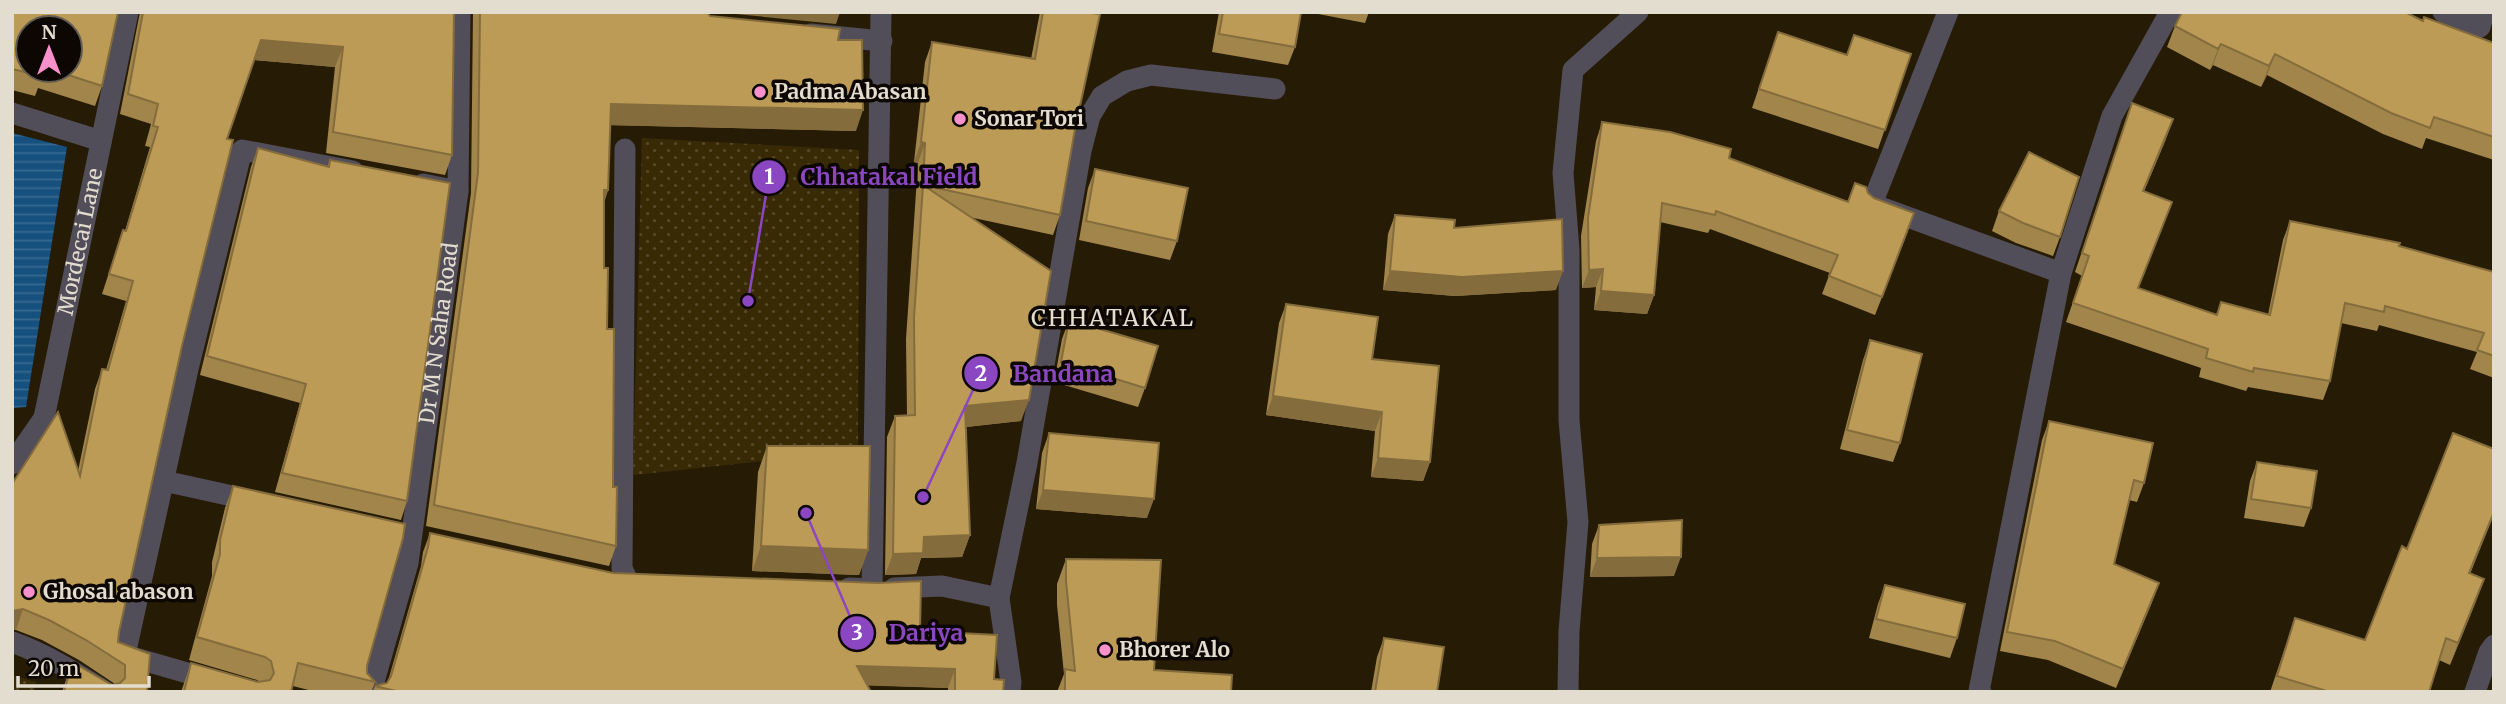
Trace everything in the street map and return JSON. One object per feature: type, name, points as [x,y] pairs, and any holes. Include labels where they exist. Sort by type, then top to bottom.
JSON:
[{"type":"street","name":"Mordecai Lane","points":[[12,464],[44,418],[128,12]]},
{"type":"street","name":"Dr M N Saha Road","points":[[371,692],[408,563],[458,191],[460,12]]},
{"type":"street","points":[[872,589],[881,12]]},
{"type":"street","points":[[1568,692],[1569,631],[1578,522],[1569,420],[1569,249],[1563,173],[1573,70],[1638,12]]},
{"type":"street","points":[[1948,12],[1871,204],[2061,273]]},
{"type":"street","points":[[1981,692],[1979,691],[2061,273],[2112,116],[2169,12]]},
{"type":"street","points":[[2443,12],[2486,24]]},
{"type":"street","points":[[790,33],[882,41]]},
{"type":"street","points":[[1010,692],[1011,682],[999,598],[1027,463],[1081,151],[1090,116],[1102,96],[1113,88],[1127,80],[1152,75],[1275,89]]},
{"type":"street","points":[[12,113],[101,141]]},
{"type":"street","points":[[625,149],[622,568],[617,579],[654,580]]},
{"type":"street","points":[[253,692],[125,655],[188,369],[242,150],[377,176]]},
{"type":"street","points":[[404,181],[458,191]]},
{"type":"street","points":[[164,481],[269,504]]},
{"type":"street","points":[[386,529],[438,541]]},
{"type":"street","points":[[831,588],[942,586],[999,598]]},
{"type":"street","points":[[12,642],[69,669],[106,692]]},
{"type":"street","points":[[2475,692],[2494,645]]},
{"type":"shaded area","points":[[642,138],[859,150],[858,451],[633,475]]},
{"type":"shaded area","points":[[12,675],[36,682],[34,692],[12,692]]},
{"type":"water","points":[[12,133],[67,147],[26,407],[12,408]]},
{"type":"building","points":[[12,12],[118,12],[102,86],[84,80],[84,14],[14,14],[12,69]]},
{"type":"building","points":[[143,12],[454,12],[452,155],[333,132],[343,47],[261,40],[227,139],[233,140],[182,346],[119,632],[118,642],[150,654],[147,692],[64,692],[72,662],[112,685],[125,678],[125,665],[49,620],[23,609],[12,611],[12,484],[58,412],[80,476],[102,369],[108,370],[133,281],[109,274],[123,230],[126,231],[158,127],[153,126],[158,104],[128,94]]},
{"type":"building","points":[[480,12],[707,12],[710,16],[840,29],[838,40],[862,40],[863,110],[611,104],[608,190],[604,190],[604,268],[608,268],[607,329],[614,329],[613,487],[617,487],[616,546],[434,505],[478,173]]},
{"type":"building","points":[[1043,12],[1100,14],[1060,215],[923,185],[925,143],[921,142],[932,42],[1035,59]]},
{"type":"building","points":[[1223,12],[1301,12],[1295,47],[1219,34]]},
{"type":"building","points":[[2182,12],[2405,12],[2423,21],[2424,17],[2494,43],[2494,137],[2434,117],[2430,128],[2391,113],[2275,54],[2269,66],[2221,44],[2218,49],[2175,26]]},
{"type":"building","points":[[1778,32],[1847,55],[1854,35],[1911,54],[1885,130],[1759,89]]},
{"type":"building","points":[[2132,103],[2173,119],[2143,191],[2172,202],[2138,288],[2217,315],[2221,302],[2270,315],[2290,221],[2400,243],[2399,246],[2494,272],[2494,356],[2477,350],[2484,333],[2385,306],[2384,312],[2345,303],[2330,381],[2254,368],[2253,372],[2206,358],[2208,349],[2073,303],[2089,256],[2082,253]]},
{"type":"building","points":[[1602,122],[1670,132],[1731,149],[1729,158],[1848,202],[1855,183],[1866,187],[1874,198],[1914,213],[1882,297],[1829,276],[1838,255],[1716,211],[1715,215],[1662,203],[1654,295],[1601,291],[1603,269],[1589,270],[1588,218]]},
{"type":"building","points":[[258,148],[329,167],[330,160],[450,183],[407,501],[282,473],[306,384],[207,356]]},
{"type":"building","points":[[2029,152],[2079,177],[2060,237],[1999,211]]},
{"type":"building","points":[[1095,169],[1188,188],[1177,241],[1086,221]]},
{"type":"building","points":[[923,185],[1051,271],[1029,400],[965,406],[970,535],[924,537],[923,553],[893,554],[895,416],[915,415],[914,318]]},
{"type":"building","points":[[1395,215],[1455,220],[1454,228],[1562,219],[1563,271],[1462,277],[1390,271]]},
{"type":"building","points":[[1286,304],[1378,317],[1372,359],[1439,366],[1430,462],[1378,458],[1382,412],[1273,396]]},
{"type":"building","points":[[1069,320],[1158,346],[1145,388],[1061,362]]},
{"type":"building","points":[[1870,340],[1922,354],[1900,443],[1847,430]]},
{"type":"building","points":[[2049,421],[2153,443],[2144,483],[2134,480],[2114,564],[2159,583],[2123,669],[2055,641],[2007,632]]},
{"type":"building","points":[[1049,433],[1159,443],[1154,499],[1043,490]]},
{"type":"building","points":[[2453,433],[2494,449],[2494,512],[2469,573],[2484,579],[2458,643],[2446,638],[2429,692],[2330,692],[2277,676],[2295,618],[2365,640],[2402,546],[2407,549]]},
{"type":"building","points":[[767,446],[870,446],[868,550],[761,546]]},
{"type":"building","points":[[2257,462],[2317,471],[2311,508],[2251,499]]},
{"type":"building","points":[[233,486],[405,524],[367,666],[367,673],[375,682],[298,663],[291,692],[184,692],[191,663],[258,682],[270,680],[274,673],[271,661],[265,657],[197,637],[220,554],[220,540]]},
{"type":"building","points":[[1682,520],[1681,557],[1597,558],[1599,525]]},
{"type":"building","points":[[430,533],[613,573],[878,583],[921,581],[920,631],[997,635],[994,679],[1004,680],[1003,692],[955,692],[955,669],[857,666],[871,692],[400,692],[375,686],[387,683],[391,676]]},
{"type":"building","name":"Bhorer Alo","points":[[1066,559],[1161,560],[1154,670],[1232,675],[1231,692],[1065,692],[1065,669],[1075,671]]},
{"type":"building","points":[[1885,585],[1965,604],[1957,638],[1876,619]]},
{"type":"building","points":[[1384,638],[1444,647],[1437,692],[1375,692]]},
{"type":"place","name":"Padma Abasan","points":[[760,92]]},
{"type":"place","name":"Sonar Tori","points":[[960,119]]},
{"type":"place","name":"Chhatakal Field","points":[[748,301]]},
{"type":"place","name":"Bandana","points":[[923,497]]},
{"type":"place","name":"Dariya","points":[[806,513]]},
{"type":"place","name":"Ghosal abason","points":[[29,592]]},
{"type":"place","name":"Bhorer Alo","points":[[1105,650]]},
{"type":"district","name":"CHHATAKAL","points":[[1113,318]]}]
